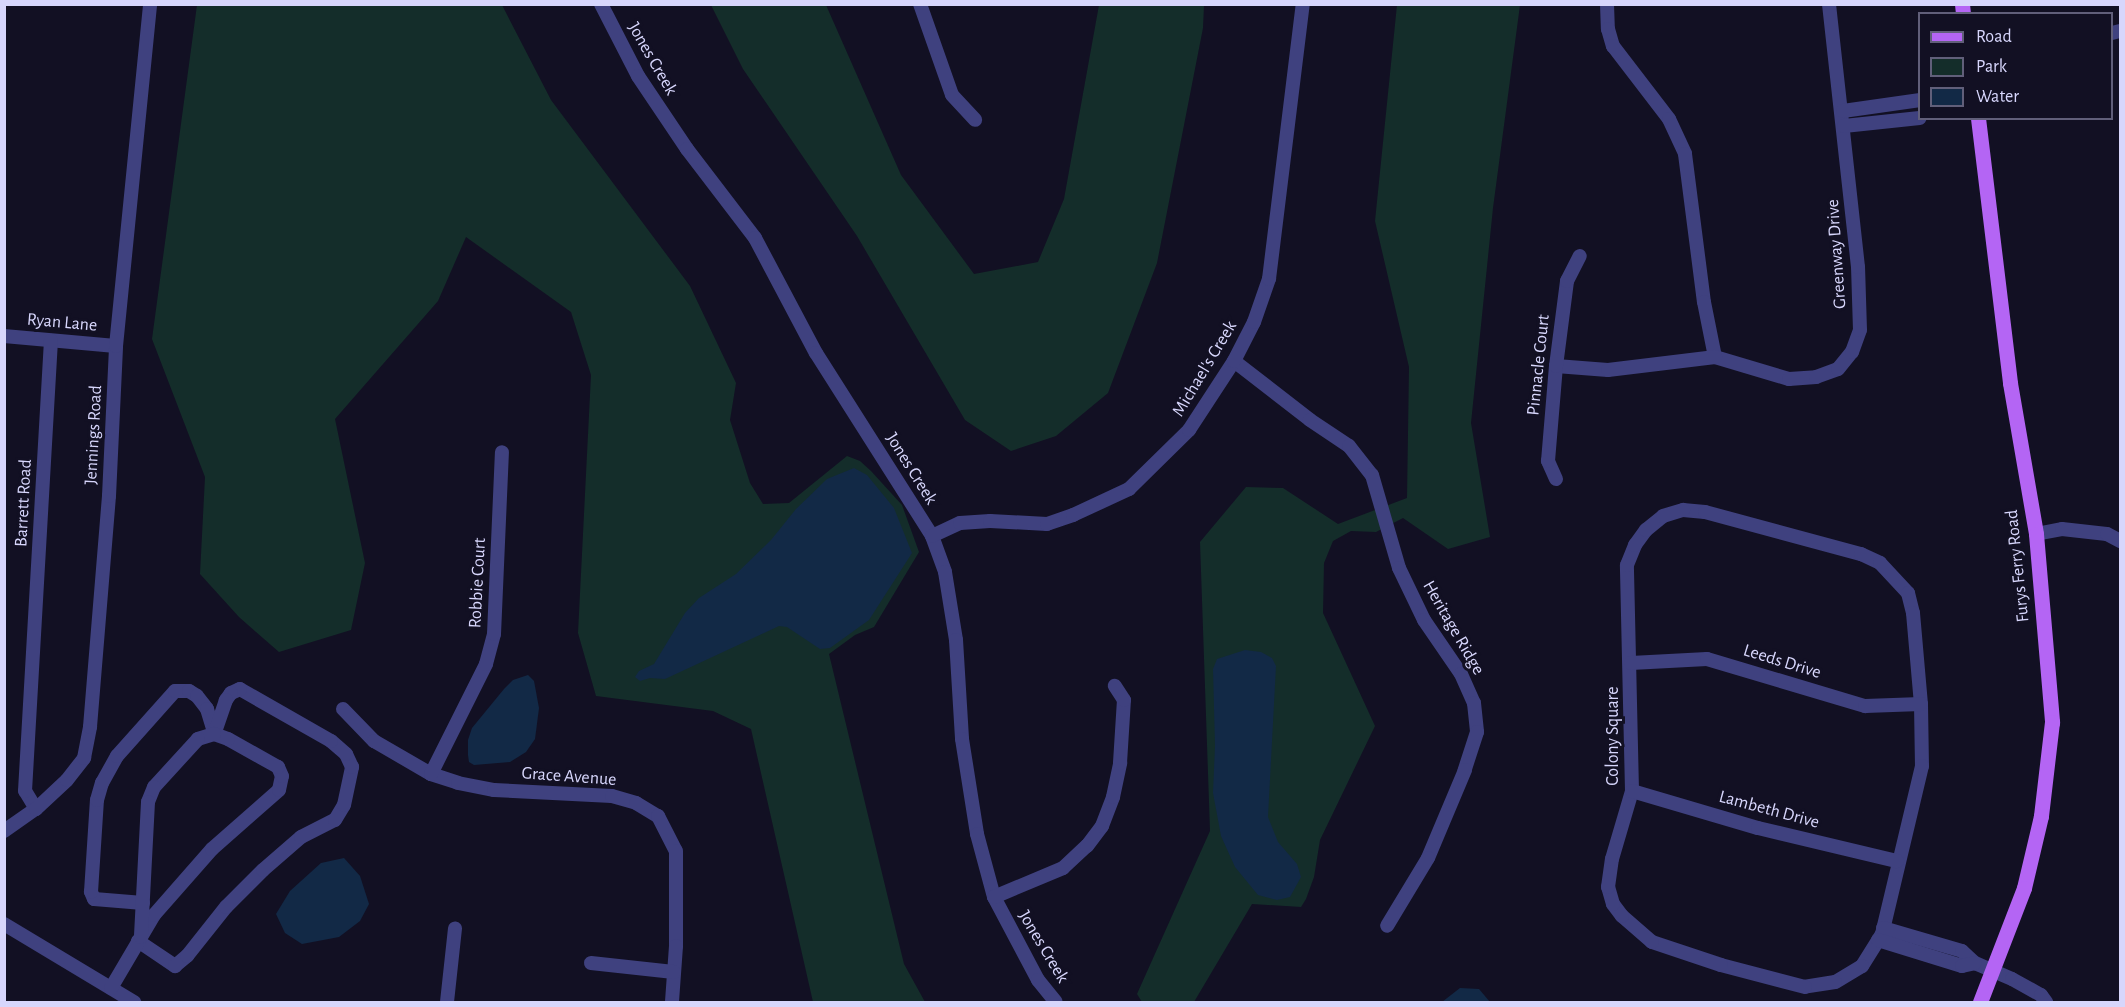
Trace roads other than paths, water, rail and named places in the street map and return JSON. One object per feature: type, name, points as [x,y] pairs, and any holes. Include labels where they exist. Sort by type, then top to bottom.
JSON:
[{"type":"main road","name":"Furys Ferry Road","points":[[1978,120],[2010,383],[2036,534],[2052,722],[2041,816],[2024,888],[1980,1002]]},
{"type":"street","name":"Jennings Road","points":[[4,831],[36,809],[67,780],[84,758],[90,727],[109,496],[116,346],[150,4]]},
{"type":"street","name":"Jones Creek","points":[[601,4],[638,76],[687,149],[755,238],[816,353],[932,536],[945,572],[956,640],[962,739],[977,834],[994,897],[1038,980],[1056,1002]]},
{"type":"street","points":[[920,4],[952,95],[975,120]]},
{"type":"street","name":"Michael's Creek","points":[[932,536],[960,523],[1047,524],[1073,515],[1129,489],[1189,430],[1234,361],[1254,322],[1269,279],[1303,4]]},
{"type":"street","points":[[1607,4],[1608,29],[1613,46],[1669,119],[1685,154],[1704,302],[1715,357]]},
{"type":"street","name":"Greenway Drive","points":[[1556,366],[1608,370],[1715,357],[1788,379],[1816,377],[1838,369],[1852,352],[1860,330],[1858,267],[1843,111],[1829,4]]},
{"type":"street","points":[[1843,111],[1918,100]]},
{"type":"street","points":[[1844,126],[1918,118]]},
{"type":"street","name":"Pinnacle Court","points":[[1556,479],[1548,461],[1556,366],[1567,281],[1580,256]]},
{"type":"street","name":"Ryan Lane","points":[[4,336],[116,346]]},
{"type":"street","name":"Barrett Road","points":[[36,809],[25,791],[51,341]]},
{"type":"street","name":"Heritage Ridge","points":[[1234,361],[1310,420],[1349,446],[1372,475],[1399,568],[1424,620],[1461,674],[1474,703],[1477,732],[1465,770],[1428,858],[1387,927]]},
{"type":"street","name":"Robbie Court","points":[[431,774],[486,664],[494,633],[502,452]]},
{"type":"street","name":"Colony Square","points":[[1683,510],[1705,512],[1861,554],[1880,563],[1908,593],[1913,613],[1921,704],[1923,766],[1897,861],[1881,934],[1862,966],[1849,976],[1835,982],[1805,987],[1721,965],[1652,942],[1622,916],[1612,904],[1608,887],[1612,859],[1632,791],[1631,663],[1627,565],[1635,545],[1646,530],[1663,516],[1683,510]]},
{"type":"street","points":[[2036,534],[2062,529],[2107,534],[2121,542]]},
{"type":"street","name":"Leeds Drive","points":[[1631,663],[1707,659],[1865,706],[1921,704]]},
{"type":"street","points":[[994,897],[1063,868],[1088,846],[1102,826],[1120,763],[1124,700],[1115,686]]},
{"type":"street","points":[[140,939],[175,966],[187,956],[226,908],[263,870],[301,837],[335,820],[344,805],[352,767],[346,754],[332,741],[240,689],[231,693],[226,700],[214,734]]},
{"type":"street","points":[[143,903],[94,899],[91,892],[97,800],[102,783],[117,756],[175,691],[189,691],[197,696],[207,709],[214,734]]},
{"type":"street","name":"Grace Avenue","points":[[343,709],[374,741],[431,774],[458,783],[494,790],[612,796],[636,802],[658,816],[676,851],[672,1002]]},
{"type":"street","points":[[111,988],[140,939],[154,915],[212,849],[279,790],[282,776],[278,767],[228,739],[214,734],[198,739],[154,787],[148,802],[140,939]]},
{"type":"street","name":"Lambeth Drive","points":[[1632,791],[1758,828],[1897,861]]},
{"type":"street","points":[[4,924],[134,1002]]},
{"type":"street","points":[[447,1002],[455,928]]},
{"type":"street","points":[[1881,934],[1962,951],[1976,963],[2041,995],[2046,1002]]},
{"type":"street","points":[[591,963],[674,972]]},
{"type":"water","points":[[854,468],[867,475],[894,508],[912,553],[869,620],[830,648],[820,649],[787,627],[779,626],[665,679],[650,678],[640,681],[635,677],[639,671],[654,664],[685,613],[699,598],[736,574],[827,479]]},
{"type":"water","points":[[1245,650],[1261,652],[1272,658],[1276,666],[1268,817],[1278,842],[1297,864],[1301,877],[1290,897],[1277,900],[1258,895],[1235,867],[1221,836],[1213,793],[1215,746],[1213,669],[1217,659]]},
{"type":"water","points":[[528,675],[534,681],[539,708],[535,739],[526,752],[510,762],[474,765],[469,762],[468,740],[472,728],[513,680]]},
{"type":"water","points":[[344,858],[360,876],[369,904],[360,921],[339,937],[302,944],[285,933],[276,914],[290,891],[321,863]]},
{"type":"water","points":[[1460,988],[1479,989],[1490,1002],[1442,1002]]}]
